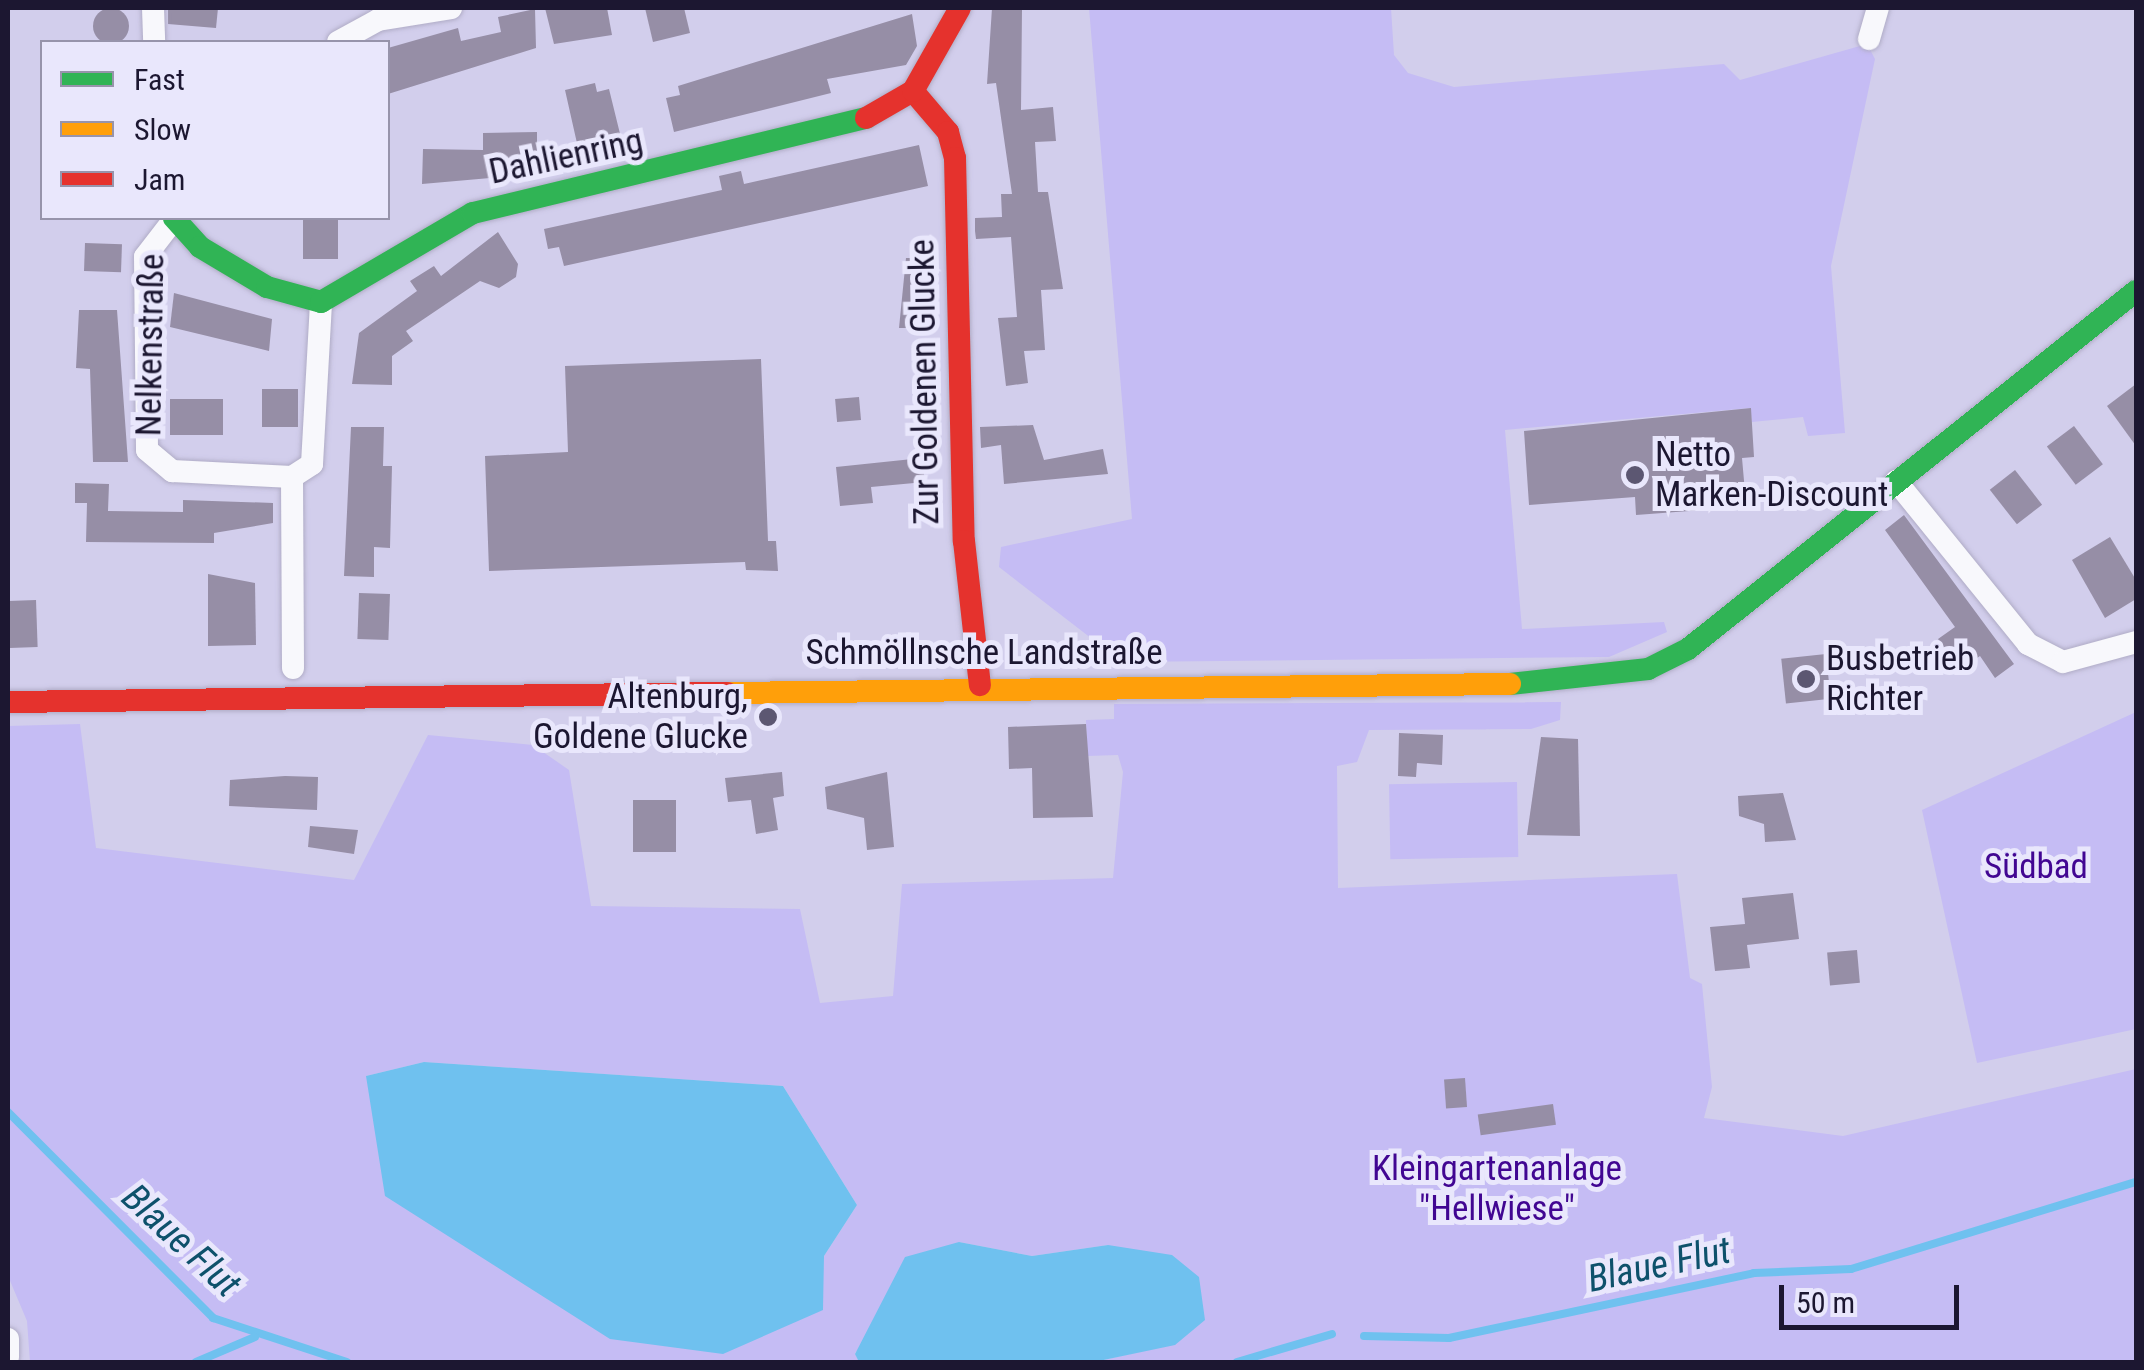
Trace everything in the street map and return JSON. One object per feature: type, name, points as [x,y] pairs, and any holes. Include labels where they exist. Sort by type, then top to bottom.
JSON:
[{"type":"main road","name":"Dahlienring","points":[[321,302],[473,213],[853,126],[913,90],[960,8]]},
{"type":"main road","name":"Zur Goldenen Glucke","points":[[913,90],[948,132],[955,158],[964,541],[980,686]]},
{"type":"main road","points":[[176,220],[200,247],[267,287],[321,302]]},
{"type":"main road","name":"Schmöllnsche Landstraße","points":[[8,702],[980,686],[1563,683],[1648,668],[1688,649],[2136,291]]},
{"type":"street","points":[[154,8],[154,40]]},
{"type":"street","points":[[342,40],[378,20],[452,8]]},
{"type":"street","points":[[1869,39],[1878,8]]},
{"type":"street","name":"Nelkenstraße","points":[[172,220],[145,256],[147,450],[172,471],[292,477]]},
{"type":"street","points":[[292,668],[292,477],[317,448],[321,302]]},
{"type":"street","points":[[1896,481],[2028,644],[2063,662],[2136,642]]},
{"type":"street","points":[[8,1338],[8,1357]]},
{"type":"green space","points":[[1089,8],[1391,8],[1394,55],[1408,73],[1454,87],[1724,64],[1740,80],[1867,44],[1875,59],[1831,266],[1845,433],[1808,436],[1803,417],[1752,422],[1750,408],[1505,430],[1522,629],[1664,622],[1667,632],[1609,657],[1122,662],[999,567],[1001,547],[1132,519]]},
{"type":"green space","name":"Kleingartenanlage \"Hellwiese\"","points":[[1561,702],[1560,720],[1531,729],[1369,730],[1357,762],[1337,766],[1338,888],[1677,874],[1690,978],[1702,984],[1712,1087],[1704,1118],[1843,1136],[2136,1069],[2136,1362],[1094,1362],[1175,1344],[1108,1245],[1032,1256],[959,1242],[855,1353],[859,1362],[30,1362],[27,1321],[8,1276],[8,726],[80,724],[96,848],[354,880],[428,735],[533,745],[569,770],[591,906],[800,909],[820,1003],[893,996],[902,884],[1113,878],[1123,772],[1118,755],[1087,756],[1086,720],[1114,719],[1114,704]],"holes":[[[424,1062],[783,1086],[857,1205],[824,1256],[366,1076]]]},
{"type":"green space","name":"Südbad","points":[[2136,712],[2136,1029],[1977,1063],[1922,810]]},
{"type":"green space","points":[[1517,782],[1518,857],[1390,859],[1389,784]]},
{"type":"water","points":[[424,1062],[783,1086],[857,1205],[824,1256],[823,1310],[723,1354],[610,1339],[385,1196],[366,1076]]},
{"type":"water","points":[[959,1242],[1032,1256],[1108,1245],[1172,1255],[1199,1277],[1205,1320],[1175,1345],[1094,1362],[859,1362],[855,1354],[905,1257]]},
{"type":"building","points":[[168,8],[218,8],[216,28],[168,24]]},
{"type":"building","points":[[545,8],[607,8],[612,35],[554,44]]},
{"type":"building","points":[[645,8],[684,8],[690,33],[653,42]]},
{"type":"building","points":[[992,8],[1022,9],[1021,110],[1053,107],[1056,141],[1035,142],[1038,192],[1048,192],[1063,289],[1041,290],[1045,350],[1024,351],[1028,383],[1006,386],[998,318],[1017,317],[1011,237],[976,239],[975,231],[975,218],[1002,217],[1001,194],[1012,194],[996,83],[987,84]]},
{"type":"building","points":[[104,9],[118,9],[128,19],[128,33],[122,40],[100,40],[94,33],[94,19]]},
{"type":"building","points":[[535,9],[536,48],[390,93],[390,47],[458,28],[461,41],[501,32],[498,17]]},
{"type":"building","points":[[912,14],[917,46],[906,65],[827,79],[831,93],[674,132],[666,98],[680,95],[678,86]]},
{"type":"building","points":[[595,83],[597,92],[609,89],[624,150],[581,161],[565,90]]},
{"type":"building","points":[[537,132],[537,174],[422,184],[423,149],[483,150],[483,133]]},
{"type":"building","points":[[919,145],[928,186],[564,266],[559,247],[548,249],[544,229],[722,190],[719,176],[741,171],[744,184]]},
{"type":"building","points":[[303,220],[338,220],[338,259],[303,259]]},
{"type":"building","points":[[498,232],[518,264],[516,277],[499,288],[480,281],[406,331],[413,341],[392,356],[392,385],[352,384],[359,333],[417,291],[410,281],[434,266],[441,276]]},
{"type":"building","points":[[85,243],[122,244],[121,272],[84,271]]},
{"type":"building","points":[[906,258],[929,258],[935,328],[899,328]]},
{"type":"building","points":[[174,293],[272,319],[269,351],[170,327]]},
{"type":"building","points":[[79,310],[117,310],[128,462],[93,462],[90,369],[76,368]]},
{"type":"building","points":[[761,359],[768,541],[776,541],[778,571],[746,570],[745,562],[489,571],[485,456],[568,452],[565,366]]},
{"type":"building","points":[[2136,384],[2136,446],[2107,406]]},
{"type":"building","points":[[262,389],[298,389],[298,427],[262,427]]},
{"type":"building","points":[[859,397],[861,420],[837,422],[835,399]]},
{"type":"building","points":[[170,399],[223,399],[223,435],[170,435]]},
{"type":"building","name":"Netto Marken-Discount","points":[[1751,408],[1754,457],[1742,458],[1745,492],[1728,494],[1729,508],[1636,515],[1635,497],[1529,505],[1524,431]]},
{"type":"building","points":[[1033,425],[1044,460],[1103,449],[1108,474],[1004,484],[1001,445],[981,448],[980,427]]},
{"type":"building","points":[[2074,426],[2103,464],[2076,485],[2047,446]]},
{"type":"building","points":[[351,427],[384,427],[383,466],[392,466],[390,548],[374,547],[374,577],[344,576]]},
{"type":"building","points":[[922,458],[925,482],[871,487],[873,503],[840,506],[836,467]]},
{"type":"building","points":[[2015,470],[2042,505],[2017,524],[1990,490]]},
{"type":"building","points":[[75,483],[109,484],[108,511],[183,512],[183,500],[273,503],[273,523],[214,533],[214,543],[86,542],[87,503],[75,503]]},
{"type":"building","points":[[1904,515],[2014,664],[1995,678],[1980,656],[1960,670],[1938,639],[1955,627],[1885,530]]},
{"type":"building","points":[[2110,537],[2136,580],[2136,599],[2105,618],[2072,560]]},
{"type":"building","points":[[208,574],[255,583],[256,645],[208,646]]},
{"type":"building","points":[[359,593],[390,594],[388,640],[357,639]]},
{"type":"building","points":[[36,600],[38,647],[10,648],[8,601]]},
{"type":"building","name":"Busbetrieb Richter","points":[[1826,654],[1831,699],[1786,703],[1781,659]]},
{"type":"building","points":[[1086,724],[1093,817],[1033,818],[1032,768],[1009,769],[1008,727]]},
{"type":"building","points":[[1399,733],[1443,735],[1442,765],[1417,763],[1416,777],[1398,776]]},
{"type":"building","points":[[1541,737],[1578,739],[1580,836],[1527,835]]},
{"type":"building","points":[[782,772],[784,796],[773,798],[778,830],[756,834],[751,800],[728,802],[725,778]]},
{"type":"building","points":[[887,772],[894,847],[867,850],[864,818],[827,809],[825,787]]},
{"type":"building","points":[[318,777],[317,810],[229,806],[230,780]]},
{"type":"building","points":[[1783,793],[1796,840],[1765,842],[1764,824],[1739,816],[1738,796]]},
{"type":"building","points":[[633,800],[676,800],[676,852],[633,852]]},
{"type":"building","points":[[310,826],[358,830],[354,854],[308,847]]},
{"type":"building","points":[[1793,893],[1799,939],[1747,945],[1750,968],[1715,971],[1710,927],[1745,924],[1742,898]]},
{"type":"building","points":[[1857,950],[1860,983],[1830,985],[1827,953]]},
{"type":"building","points":[[1465,1078],[1467,1107],[1446,1108],[1444,1079]]},
{"type":"building","points":[[1553,1104],[1556,1125],[1481,1135],[1478,1115]]},
{"type":"waterway","name":"Blaue Flut","points":[[8,1112],[213,1318],[347,1362]]},
{"type":"waterway","name":"Blaue Flut","points":[[1364,1336],[1449,1338],[1754,1273],[1851,1269],[2136,1182]]},
{"type":"waterway","name":"Blaue Flut","points":[[1237,1362],[1332,1334]]},
{"type":"waterway","points":[[196,1362],[255,1337]]},
{"type":"traffic: fast","points":[[176,220],[200,247],[267,287],[321,302],[473,213],[866,118]]},
{"type":"traffic: fast","points":[[1510,684],[1648,669],[1688,649],[2136,291]]},
{"type":"traffic: slow","points":[[727,693],[1510,684]]},
{"type":"traffic: jam","points":[[866,118],[913,91],[960,8]]},
{"type":"traffic: jam","points":[[913,91],[948,132],[955,158],[964,541],[980,685]]},
{"type":"traffic: jam","points":[[8,702],[727,693]]},
{"type":"place","name":"Netto Marken-Discount","points":[[1635,475]]},
{"type":"place","name":"Busbetrieb Richter","points":[[1806,679]]},
{"type":"place","name":"Altenburg, Goldene Glucke","points":[[768,717]]}]
